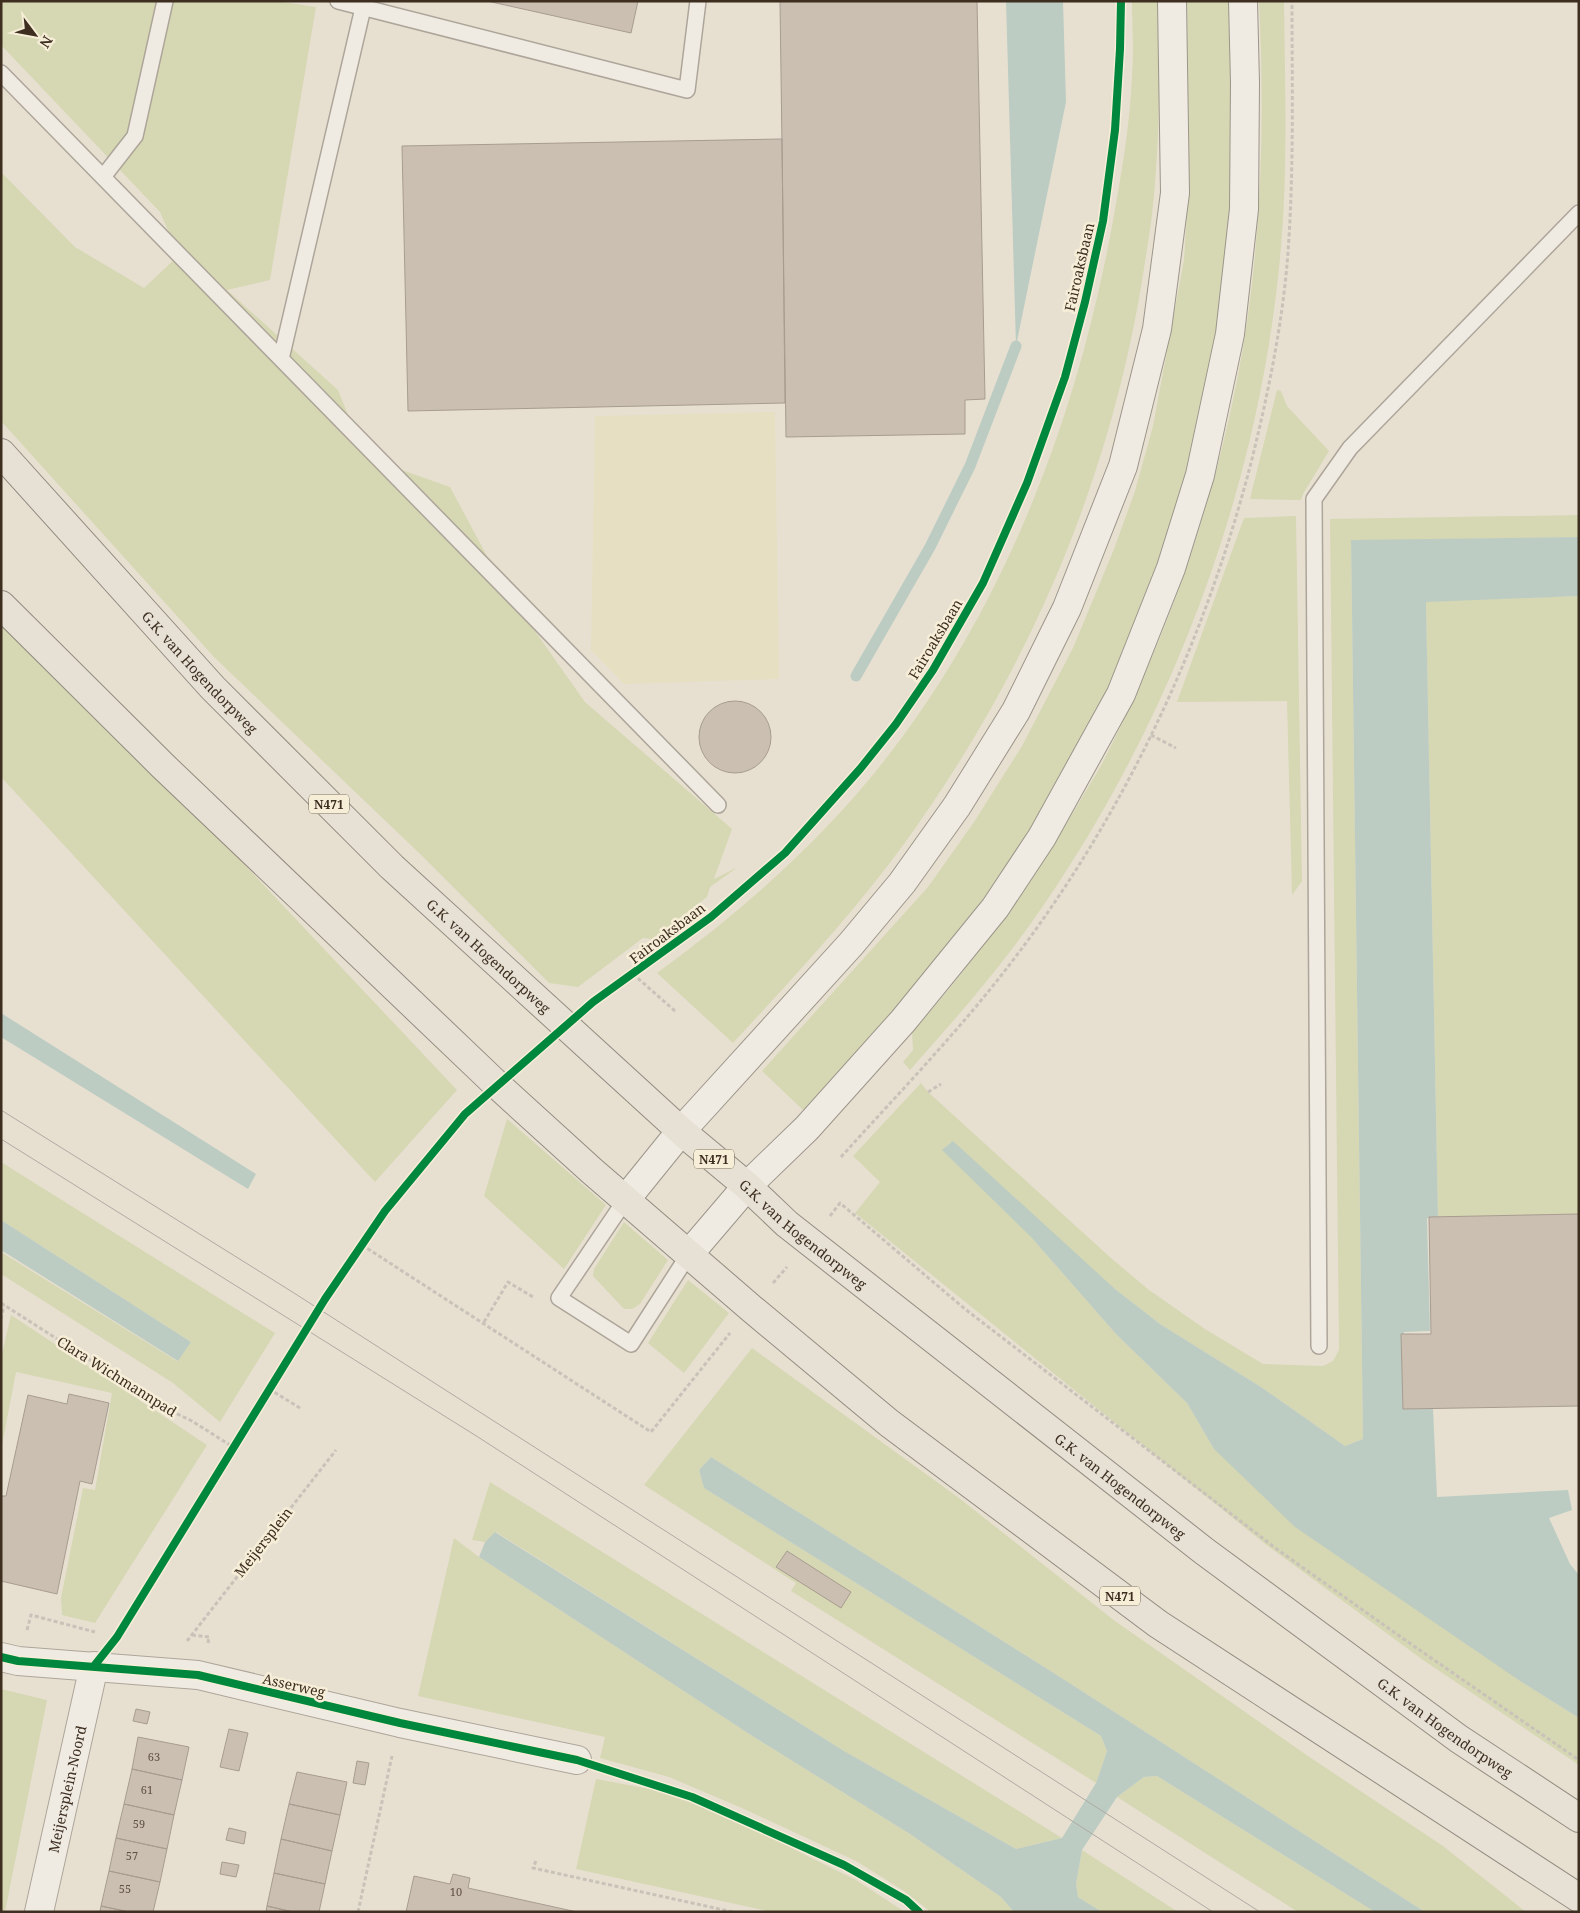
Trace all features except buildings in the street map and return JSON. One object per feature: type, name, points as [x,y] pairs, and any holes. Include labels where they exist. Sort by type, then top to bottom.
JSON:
[{"type":"main road","points":[[626,1199],[681,1131],[851,944],[908,875],[957,806],[1016,711],[1067,608],[1123,466],[1157,329],[1175,192],[1172,1]]},
{"type":"main road","points":[[689,1254],[747,1186],[807,1128],[903,1020],[995,908],[1042,837],[1121,694],[1171,568],[1200,475],[1230,334],[1244,209],[1245,83],[1243,1]]},
{"type":"main road","name":"G.K. van Hogendorpweg","points":[[1,453],[213,688],[392,868],[681,1131],[747,1186],[787,1224],[1204,1551],[1459,1739],[1579,1818]]},
{"type":"main road","name":"N471","points":[[1,605],[162,765],[472,1062],[592,1171],[752,1309],[889,1423],[1158,1624],[1579,1898]]},
{"type":"main road","name":"Asserweg","points":[[1,1657],[18,1661],[198,1675],[400,1723],[577,1760]]},
{"type":"main road","name":"Meijersplein-Noord","points":[[39,1912],[94,1666]]},
{"type":"lane","points":[[103,177],[135,136],[165,1]]},
{"type":"lane","points":[[338,1],[687,90],[698,1]]},
{"type":"lane","points":[[281,359],[363,8]]},
{"type":"lane","points":[[1,73],[718,805]]},
{"type":"lane","points":[[1319,1346],[1314,499],[1350,448],[1579,213]]},
{"type":"lane","points":[[626,1199],[559,1298],[631,1344],[689,1254]]},
{"type":"path","points":[[1151,735],[1176,748]]},
{"type":"path","points":[[633,974],[675,1011]]},
{"type":"path","points":[[928,1092],[941,1084]]},
{"type":"path","points":[[357,1253],[364,1242],[651,1432],[739,1321],[752,1309],[840,1203],[966,1309],[1278,1550],[1579,1760]]},
{"type":"path","points":[[484,1322],[508,1282],[540,1302]]},
{"type":"path","points":[[1,1319],[3,1304]]},
{"type":"path","points":[[264,1397],[274,1381]]},
{"type":"path","points":[[269,1389],[300,1408]]},
{"type":"path","points":[[228,1455],[238,1438]]},
{"type":"path","points":[[358,1912],[400,1723]]},
{"type":"path","points":[[536,1860],[534,1868],[733,1912]]},
{"type":"shaded area","points":[[1006,1],[1063,1],[1066,102],[1016,346]]},
{"type":"shaded area","points":[[775,412],[779,679],[624,684],[591,650],[595,416]]},
{"type":"shaded area","points":[[1579,537],[1579,596],[1426,602],[1438,1218],[1427,1218],[1430,1331],[1404,1332],[1406,1409],[1433,1409],[1437,1497],[1568,1490],[1572,1510],[1549,1518],[1570,1564],[1579,1575],[1579,1718],[1520,1681],[1295,1527],[1214,1449],[1187,1403],[1116,1334],[1031,1237],[942,1150],[953,1141],[1115,1289],[1160,1324],[1261,1387],[1345,1446],[1363,1439],[1351,540]]},
{"type":"shaded area","points":[[1,1013],[256,1174],[248,1189],[1,1037]]},
{"type":"shaded area","points":[[1,1220],[191,1342],[178,1361],[1,1250]]},
{"type":"shaded area","points":[[711,1457],[1071,1684],[1425,1912],[1375,1912],[1157,1776],[1144,1777],[1117,1797],[1082,1850],[1076,1884],[1078,1897],[1102,1912],[1014,1912],[1001,1897],[910,1834],[754,1737],[479,1557],[485,1542],[495,1532],[844,1751],[1016,1849],[1062,1838],[1096,1783],[1107,1751],[1101,1736],[704,1488],[699,1470]]},
{"type":"green space","points":[[1,1],[276,1],[316,7],[270,280],[227,290],[338,390],[365,457],[450,487],[503,586],[585,702],[732,829],[714,879],[738,867],[710,887],[707,897],[652,939],[643,938],[578,987],[549,983],[418,852],[214,657],[1,421],[1,172],[75,247],[144,288],[179,255],[160,212],[1,45]]},
{"type":"green space","points":[[1132,1],[1158,1],[1159,103],[1153,205],[1144,269],[1129,347],[1110,424],[1087,498],[1058,571],[1026,642],[990,711],[949,778],[904,844],[864,896],[733,1043],[657,973],[719,926],[778,874],[806,848],[859,791],[884,761],[927,702],[966,639],[1000,574],[1030,507],[1056,439],[1079,369],[1097,298],[1112,226],[1127,132],[1133,66]]},
{"type":"green space","points":[[1187,1],[1233,1],[1232,189],[1217,334],[1189,464],[1165,547],[1120,662],[1080,745],[1017,851],[979,906],[904,999],[803,1110],[762,1071],[928,887],[974,822],[1022,746],[1073,648],[1114,549],[1135,491],[1153,426],[1184,260],[1189,180]]},
{"type":"green space","points":[[1259,1],[1284,1],[1285,186],[1281,247],[1270,335],[1254,421],[1232,507],[1204,592],[1171,674],[1133,754],[1091,832],[1028,928],[962,1010],[910,1070],[903,1062],[913,1050],[912,1033],[979,951],[1020,895],[1102,764],[1134,698],[1161,635],[1185,572],[1206,508],[1238,376],[1249,310],[1256,243],[1261,152],[1262,92]]},
{"type":"green space","points":[[1277,390],[1281,391],[1287,406],[1329,451],[1301,500],[1250,499]]},
{"type":"green space","points":[[1579,515],[1579,537],[1351,541],[1363,1439],[1345,1446],[1261,1387],[1160,1324],[1115,1289],[1031,1237],[1116,1334],[1187,1403],[1214,1449],[1520,1681],[1579,1718],[1579,1765],[1423,1660],[1264,1543],[855,1213],[880,1182],[853,1156],[921,1083],[928,1092],[1111,1258],[1149,1290],[1205,1329],[1263,1364],[1323,1366],[1333,1361],[1339,1350],[1330,519]]},
{"type":"green space","points":[[1296,516],[1302,881],[1292,895],[1287,701],[1177,702],[1244,518]]},
{"type":"green space","points":[[1579,596],[1579,1214],[1438,1218],[1426,601]]},
{"type":"green space","points":[[1,616],[209,827],[457,1090],[375,1182],[1,777]]},
{"type":"green space","points":[[507,1119],[606,1205],[564,1269],[484,1196]]},
{"type":"green space","points":[[1,1162],[275,1333],[220,1422],[173,1383],[1,1274],[1,1252],[177,1361],[191,1342],[1,1220]]},
{"type":"green space","points":[[624,1222],[668,1260],[640,1304],[632,1309],[624,1309],[593,1276],[594,1269]]},
{"type":"green space","points":[[688,1280],[729,1313],[684,1373],[648,1343]]},
{"type":"green space","points":[[11,1315],[207,1445],[95,1623],[62,1615],[61,1598],[83,1488],[95,1490],[112,1393],[16,1372],[1,1450],[1,1358]]},
{"type":"green space","points":[[752,1348],[959,1498],[1115,1621],[1308,1756],[1443,1846],[1526,1912],[1425,1912],[1071,1684],[711,1457],[699,1470],[704,1488],[1101,1736],[1107,1751],[1096,1783],[791,1591],[796,1583],[644,1485]]},
{"type":"green space","points":[[490,1482],[1062,1838],[1016,1849],[844,1751],[496,1532],[485,1542],[472,1540]]},
{"type":"green space","points":[[454,1538],[479,1557],[754,1737],[910,1834],[1001,1897],[1014,1912],[931,1912],[904,1891],[856,1861],[744,1809],[669,1777],[600,1758],[605,1737],[418,1696]]},
{"type":"green space","points":[[1,1689],[47,1700],[5,1912],[1,1912]]},
{"type":"green space","points":[[1157,1776],[1375,1912],[1298,1912],[1117,1797],[1144,1777]]},
{"type":"green space","points":[[596,1779],[666,1792],[765,1835],[856,1880],[905,1912],[772,1912],[576,1869]]},
{"type":"green space","points":[[1082,1850],[1178,1912],[1102,1912],[1078,1897],[1076,1884]]},
{"type":"waterway","points":[[856,676],[930,547],[970,466],[1016,346]]},
{"type":"tram line","points":[[1,1110],[294,1293],[1260,1912]]},
{"type":"tram line","points":[[1,1139],[478,1437],[1213,1912]]},
{"type":"cycle path","name":"Fairoaksbaan","points":[[94,1666],[117,1637],[325,1299],[385,1211],[465,1114],[593,1002],[711,917],[785,853],[860,769],[896,724],[933,670],[983,583],[1027,483],[1065,377],[1085,302],[1103,221],[1115,130],[1121,1]]},
{"type":"cycle path","points":[[1,1657],[18,1661],[198,1675],[400,1723],[577,1760],[692,1797],[844,1865],[906,1900],[919,1912]]}]
